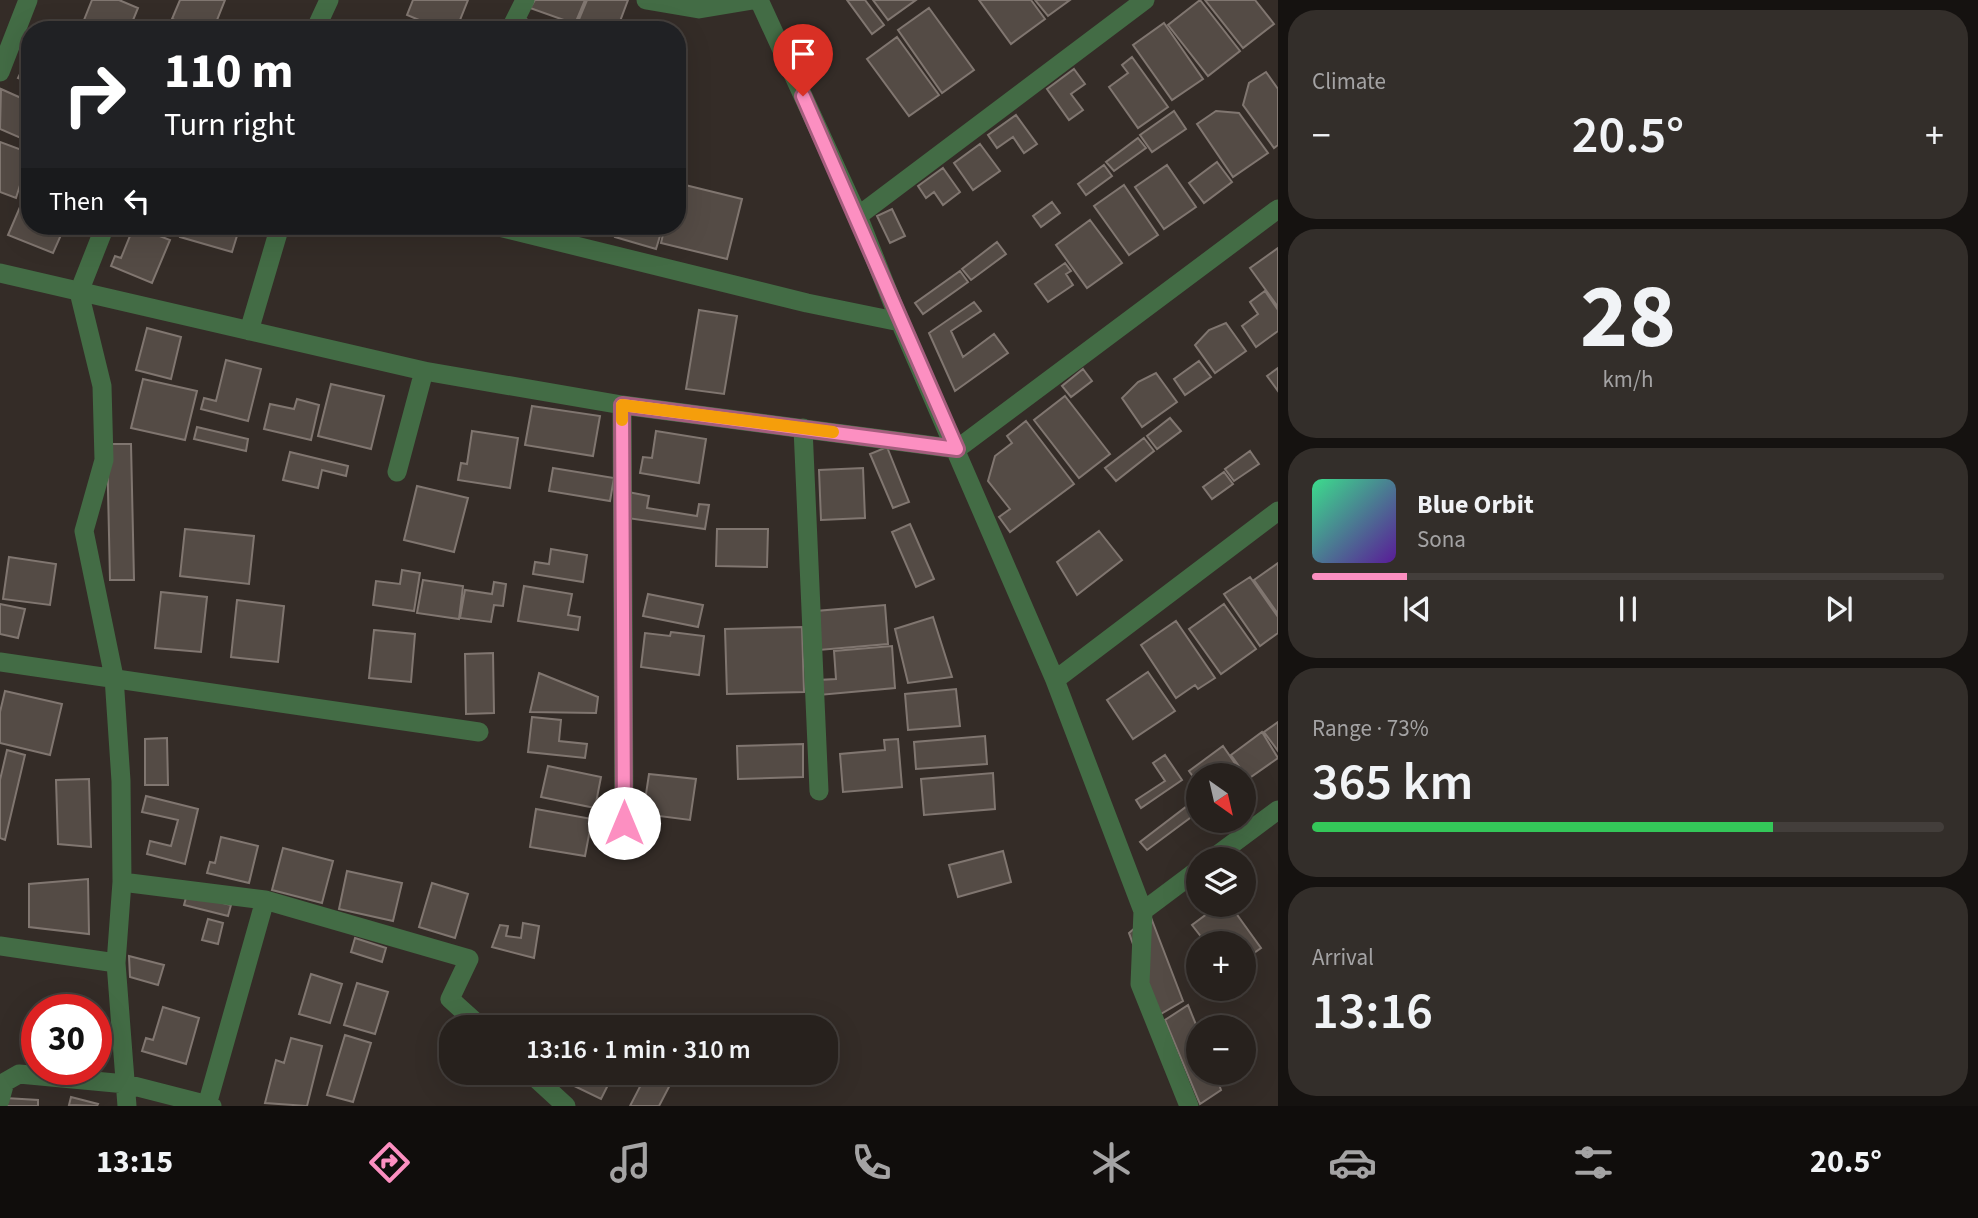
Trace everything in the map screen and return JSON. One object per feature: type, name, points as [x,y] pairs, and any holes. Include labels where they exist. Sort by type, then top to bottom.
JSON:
[{"type":"street","points":[[0,72],[28,0]]},
{"type":"street","points":[[319,21],[329,0]]},
{"type":"street","points":[[514,21],[525,0]]},
{"type":"street","points":[[646,0],[699,9],[753,0]]},
{"type":"street","points":[[759,0],[858,216],[900,322],[1055,680],[1143,911],[1140,984],[1189,1106]]},
{"type":"street","points":[[858,216],[1145,0]]},
{"type":"street","points":[[0,273],[424,371],[622,405],[957,449],[1278,209]]},
{"type":"street","points":[[101,235],[79,292],[103,386],[104,460],[84,531],[114,677],[121,780],[122,882],[116,963],[127,1106]]},
{"type":"street","points":[[250,331],[278,235]]},
{"type":"street","points":[[531,235],[807,303],[900,322]]},
{"type":"street","points":[[397,472],[424,371]]},
{"type":"street","points":[[622,405],[624,823]]},
{"type":"street","points":[[803,428],[819,791]]},
{"type":"street","points":[[1055,680],[1278,512]]},
{"type":"street","points":[[0,662],[479,732]]},
{"type":"street","points":[[1228,847],[1278,810]]},
{"type":"street","points":[[1143,911],[1186,879]]},
{"type":"street","points":[[122,882],[265,901],[469,959],[450,999],[468,1015]]},
{"type":"street","points":[[0,1100],[5,1082],[19,1074],[126,1084],[210,1105],[265,901]]},
{"type":"street","points":[[0,946],[116,963]]},
{"type":"street","points":[[543,1085],[566,1106]]},
{"type":"building","points":[[92,0],[119,0],[138,8],[133,21],[84,21]]},
{"type":"building","points":[[180,0],[225,0],[217,21],[172,19]]},
{"type":"building","points":[[413,0],[468,0],[460,21],[421,21],[407,15]]},
{"type":"building","points":[[535,0],[585,0],[576,21],[567,21],[530,8]]},
{"type":"building","points":[[587,0],[628,0],[620,21],[578,21]]},
{"type":"building","points":[[847,0],[865,0],[884,25],[872,34]]},
{"type":"building","points":[[873,0],[916,0],[888,20]]},
{"type":"building","points":[[979,0],[1031,0],[1045,19],[1011,44]]},
{"type":"building","points":[[1035,0],[1070,0],[1048,16]]},
{"type":"building","points":[[1200,0],[1240,51],[1208,76],[1168,25]]},
{"type":"building","points":[[1205,0],[1255,0],[1274,24],[1243,48]]},
{"type":"building","points":[[929,8],[974,70],[942,93],[898,30]]},
{"type":"building","points":[[1164,23],[1203,79],[1172,100],[1133,45]]},
{"type":"building","points":[[897,37],[939,95],[909,116],[867,59]]},
{"type":"building","points":[[1132,57],[1168,107],[1138,128],[1109,87],[1128,73],[1122,65]]},
{"type":"building","points":[[1074,69],[1085,84],[1071,94],[1083,110],[1069,120],[1047,89]]},
{"type":"building","points":[[1266,72],[1278,89],[1278,145],[1274,148],[1243,105],[1249,83]]},
{"type":"building","points":[[1,89],[21,98],[21,138],[0,129]]},
{"type":"building","points":[[1174,111],[1186,129],[1152,152],[1140,135]]},
{"type":"building","points":[[1216,111],[1239,113],[1268,153],[1233,177],[1197,124]]},
{"type":"building","points":[[1016,115],[1037,144],[1024,153],[1013,137],[997,148],[988,135]]},
{"type":"building","points":[[1138,138],[1146,148],[1114,171],[1106,162]]},
{"type":"building","points":[[0,142],[21,150],[21,182],[16,198],[0,192]]},
{"type":"building","points":[[980,144],[1000,171],[973,190],[954,163]]},
{"type":"building","points":[[1217,162],[1232,182],[1204,203],[1189,183]]},
{"type":"building","points":[[1104,165],[1112,176],[1086,195],[1078,184]]},
{"type":"building","points":[[1167,165],[1196,207],[1164,229],[1135,187]]},
{"type":"building","points":[[943,168],[960,192],[943,205],[934,192],[926,198],[918,186]]},
{"type":"building","points":[[686,185],[742,199],[727,259],[661,243],[663,235],[686,235]]},
{"type":"building","points":[[1124,185],[1158,235],[1129,255],[1094,206]]},
{"type":"building","points":[[1052,202],[1060,213],[1041,227],[1033,216]]},
{"type":"building","points":[[21,205],[21,235],[61,235],[53,253],[8,235]]},
{"type":"building","points":[[892,209],[905,236],[890,243],[877,216]]},
{"type":"building","points":[[1090,220],[1122,263],[1087,288],[1056,245]]},
{"type":"building","points":[[130,235],[157,235],[170,240],[152,283],[111,266],[115,256],[121,258]]},
{"type":"building","points":[[181,235],[237,235],[232,252]]},
{"type":"building","points":[[616,235],[660,235],[656,249]]},
{"type":"building","points":[[997,242],[1006,254],[971,280],[962,269]]},
{"type":"building","points":[[1278,248],[1278,307],[1250,268]]},
{"type":"building","points":[[1065,263],[1071,271],[1066,274],[1073,285],[1048,302],[1035,284]]},
{"type":"building","points":[[960,271],[968,282],[923,314],[915,303]]},
{"type":"building","points":[[1265,291],[1278,310],[1278,331],[1256,347],[1242,326],[1258,314],[1250,302]]},
{"type":"building","points":[[974,302],[981,311],[951,331],[963,357],[994,334],[1008,353],[955,391],[929,333]]},
{"type":"building","points":[[699,310],[737,316],[724,394],[686,389]]},
{"type":"building","points":[[1226,323],[1246,351],[1215,373],[1195,345],[1209,330]]},
{"type":"building","points":[[147,328],[181,337],[171,379],[136,370]]},
{"type":"building","points":[[226,360],[261,369],[248,421],[201,409],[204,398],[216,401]]},
{"type":"building","points":[[1199,361],[1211,377],[1185,395],[1174,379]]},
{"type":"building","points":[[1278,368],[1278,391],[1267,376]]},
{"type":"building","points":[[1083,369],[1092,381],[1071,397],[1062,386]]},
{"type":"building","points":[[1156,373],[1177,402],[1142,427],[1122,398],[1138,382]]},
{"type":"building","points":[[143,379],[197,391],[185,440],[131,428]]},
{"type":"building","points":[[331,384],[384,396],[371,449],[318,436]]},
{"type":"building","points":[[1065,396],[1110,454],[1079,478],[1034,420]]},
{"type":"building","points":[[297,399],[319,405],[311,440],[264,429],[270,404],[294,409]]},
{"type":"building","points":[[532,406],[600,416],[593,456],[525,445]]},
{"type":"building","points":[[1170,418],[1181,431],[1157,449],[1147,436]]},
{"type":"building","points":[[1026,421],[1074,484],[1010,532],[999,517],[1010,509],[988,481],[995,456],[1012,443],[1007,436]]},
{"type":"building","points":[[197,427],[248,439],[246,451],[194,439]]},
{"type":"building","points":[[472,431],[518,438],[510,488],[458,480],[461,463],[467,464]]},
{"type":"building","points":[[656,431],[706,439],[699,483],[640,473],[643,457],[652,458]]},
{"type":"building","points":[[1144,438],[1154,451],[1116,481],[1105,468]]},
{"type":"building","points":[[107,444],[131,444],[134,580],[110,580]]},
{"type":"building","points":[[887,447],[909,502],[893,508],[870,454]]},
{"type":"building","points":[[1250,451],[1259,464],[1234,481],[1225,469]]},
{"type":"building","points":[[290,452],[348,466],[346,476],[322,470],[318,488],[283,480]]},
{"type":"building","points":[[553,468],[614,478],[610,501],[549,491]]},
{"type":"building","points":[[863,468],[865,518],[821,520],[819,470]]},
{"type":"building","points":[[1224,472],[1233,484],[1212,499],[1203,487]]},
{"type":"building","points":[[417,486],[468,498],[454,552],[404,540]]},
{"type":"building","points":[[628,492],[649,496],[647,508],[697,516],[699,504],[709,505],[705,529],[627,518]]},
{"type":"building","points":[[910,524],[934,579],[916,587],[892,532]]},
{"type":"building","points":[[185,529],[254,536],[249,584],[180,576]]},
{"type":"building","points":[[717,529],[768,529],[767,567],[716,566]]},
{"type":"building","points":[[1099,531],[1122,560],[1077,595],[1057,562]]},
{"type":"building","points":[[551,549],[587,555],[583,582],[533,574],[535,562],[549,564]]},
{"type":"building","points":[[9,557],[56,564],[50,605],[3,599]]},
{"type":"building","points":[[1278,563],[1278,614],[1254,580]]},
{"type":"building","points":[[402,570],[420,573],[414,611],[373,605],[376,581],[400,584]]},
{"type":"building","points":[[1250,577],[1278,617],[1278,633],[1260,646],[1224,594]]},
{"type":"building","points":[[423,580],[463,586],[459,619],[417,613]]},
{"type":"building","points":[[494,582],[506,584],[503,606],[494,605],[491,622],[460,618],[465,590],[492,594]]},
{"type":"building","points":[[524,586],[572,594],[568,615],[580,617],[578,630],[518,621]]},
{"type":"building","points":[[161,592],[207,597],[201,652],[155,648]]},
{"type":"building","points":[[648,594],[703,605],[698,627],[643,616]]},
{"type":"building","points":[[237,600],[284,606],[278,662],[231,657]]},
{"type":"building","points":[[0,604],[25,609],[18,638],[0,634]]},
{"type":"building","points":[[1224,604],[1256,649],[1221,674],[1189,629]]},
{"type":"building","points":[[885,605],[888,644],[819,650],[816,611]]},
{"type":"building","points":[[933,617],[952,677],[908,683],[895,629]]},
{"type":"building","points":[[1176,621],[1215,678],[1198,689],[1195,685],[1176,698],[1141,645]]},
{"type":"building","points":[[802,627],[804,692],[727,694],[725,629]]},
{"type":"building","points":[[374,630],[415,634],[411,682],[369,678]]},
{"type":"building","points":[[671,632],[704,636],[699,675],[641,667],[645,633],[670,636]]},
{"type":"building","points":[[892,646],[895,688],[819,695],[818,680],[836,679],[834,651]]},
{"type":"building","points":[[493,653],[494,713],[466,714],[465,654]]},
{"type":"building","points":[[1148,672],[1175,711],[1133,739],[1107,700]]},
{"type":"building","points":[[539,673],[598,697],[596,713],[530,712]]},
{"type":"building","points":[[956,689],[960,726],[908,730],[905,694]]},
{"type":"building","points":[[5,691],[62,704],[50,755],[0,743],[0,712]]},
{"type":"building","points":[[532,717],[561,720],[559,741],[587,744],[585,758],[528,752]]},
{"type":"building","points":[[1278,722],[1278,751],[1264,732]]},
{"type":"building","points":[[1262,732],[1278,758],[1256,773],[1256,763],[1237,763],[1231,755]]},
{"type":"building","points":[[985,736],[987,764],[916,769],[914,742]]},
{"type":"building","points":[[167,738],[168,785],[145,785],[145,739]]},
{"type":"building","points":[[898,739],[902,787],[843,792],[840,754],[885,750],[884,740]]},
{"type":"building","points":[[803,744],[803,777],[738,779],[737,746]]},
{"type":"building","points":[[1223,746],[1235,763],[1200,763]]},
{"type":"building","points":[[7,750],[25,755],[5,840],[0,838],[0,780]]},
{"type":"building","points":[[1165,755],[1182,780],[1141,808],[1136,800],[1165,781],[1153,763]]},
{"type":"building","points":[[548,766],[601,777],[595,808],[541,797]]},
{"type":"building","points":[[993,773],[995,809],[924,815],[921,779]]},
{"type":"building","points":[[649,774],[696,779],[690,820],[643,814]]},
{"type":"building","points":[[89,779],[91,847],[58,844],[56,780]]},
{"type":"building","points":[[146,796],[198,809],[185,864],[147,854],[150,841],[171,846],[178,820],[142,812]]},
{"type":"building","points":[[1186,807],[1186,821],[1147,850],[1140,842]]},
{"type":"building","points":[[536,809],[592,819],[585,856],[530,847]]},
{"type":"building","points":[[221,837],[258,846],[249,883],[207,873],[210,862],[215,863]]},
{"type":"building","points":[[283,848],[333,861],[322,903],[272,890]]},
{"type":"building","points":[[1003,851],[1011,882],[958,897],[949,865]]},
{"type":"building","points":[[347,871],[402,883],[393,921],[339,909]]},
{"type":"building","points":[[88,879],[89,934],[29,927],[29,884]]},
{"type":"building","points":[[432,883],[468,894],[455,938],[419,927]]},
{"type":"building","points":[[187,894],[231,905],[228,916],[184,905]]},
{"type":"building","points":[[1150,915],[1183,1001],[1159,1015],[1129,933]]},
{"type":"building","points":[[1203,917],[1239,917],[1249,931],[1197,931],[1192,925]]},
{"type":"building","points":[[208,919],[223,923],[218,944],[202,940]]},
{"type":"building","points":[[523,923],[539,926],[534,958],[492,947],[500,925],[508,926],[506,936],[521,938]]},
{"type":"building","points":[[355,938],[386,948],[382,962],[351,952]]},
{"type":"building","points":[[129,956],[164,965],[158,985],[130,977]]},
{"type":"building","points":[[311,974],[342,984],[330,1023],[299,1014]]},
{"type":"building","points":[[357,983],[388,992],[375,1034],[344,1025]]},
{"type":"building","points":[[1188,1005],[1192,1015],[1186,1015],[1186,1070],[1165,1020]]},
{"type":"building","points":[[163,1007],[199,1018],[186,1064],[142,1051],[146,1038],[153,1040]]},
{"type":"building","points":[[345,1035],[371,1043],[353,1102],[327,1095]]},
{"type":"building","points":[[291,1038],[322,1046],[307,1106],[265,1103],[276,1060],[284,1063]]},
{"type":"building","points":[[572,1085],[608,1085],[601,1099]]},
{"type":"building","points":[[641,1085],[670,1085],[659,1106],[630,1106]]},
{"type":"building","points":[[1192,1085],[1219,1085],[1221,1090],[1200,1104]]},
{"type":"building","points":[[71,1097],[98,1104],[69,1105]]},
{"type":"building","points":[[5,1098],[38,1100],[38,1106],[4,1106]]},
{"type":"slow traffic","points":[[622,420],[622,405],[833,432]]},
{"type":"route","points":[[624,823],[622,405],[957,449],[900,322],[858,216],[803,96]]}]
